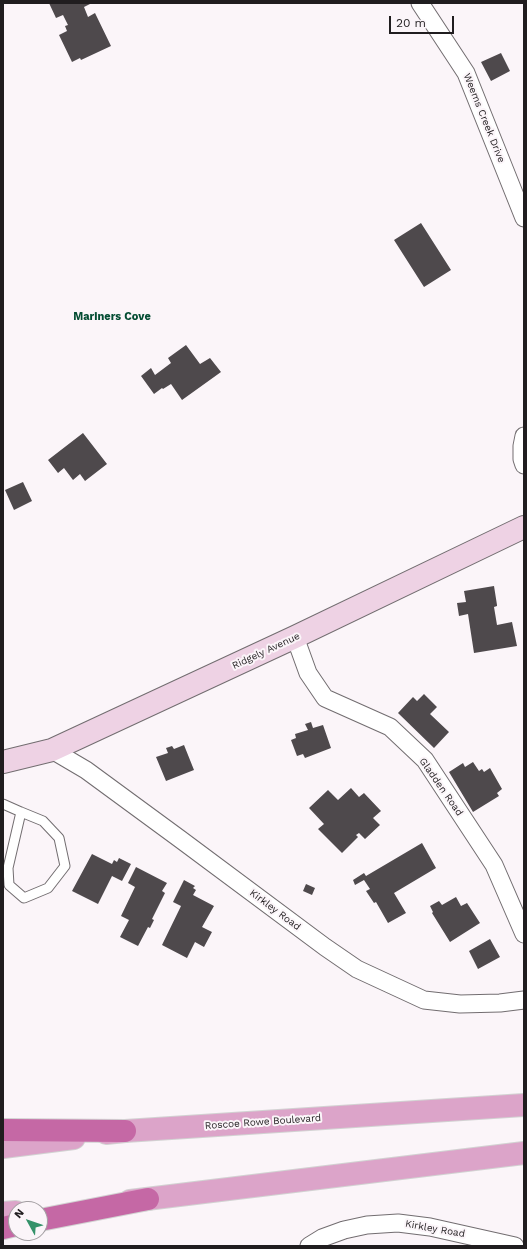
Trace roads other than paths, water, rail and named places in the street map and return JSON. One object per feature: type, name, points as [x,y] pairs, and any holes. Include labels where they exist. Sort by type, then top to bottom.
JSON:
[{"type":"highway","points":[[3,1130],[125,1131]]},
{"type":"highway","points":[[48,1218],[148,1199]]},
{"type":"main road","name":"Ridgely Avenue","points":[[3,762],[52,750],[296,637],[524,527]]},
{"type":"main road","name":"Roscoe Rowe Boulevard","points":[[3,1147],[125,1131],[524,1105]]},
{"type":"main road","points":[[48,1209],[148,1199],[524,1153]]},
{"type":"street","name":"Weems Creek Drive","points":[[420,3],[466,73],[524,218]]},
{"type":"street","points":[[524,436],[522,459],[524,465]]},
{"type":"street","name":"Gladden Road","points":[[296,637],[308,673],[325,698],[390,727],[424,760],[494,865],[524,934]]},
{"type":"street","name":"Kirkley Road","points":[[52,750],[92,775],[357,969],[424,1000],[460,1004],[500,1003],[524,1000]]},
{"type":"street","name":"Kirkley Road","points":[[309,1246],[322,1238],[344,1230],[367,1225],[398,1223],[430,1227],[515,1246]]},
{"type":"lane","points":[[3,804],[22,812],[42,821],[59,838],[65,866],[48,888],[24,898],[9,885],[8,868],[22,812]]},
{"type":"district","name":"Mariners Cove","points":[[112,317]]}]
